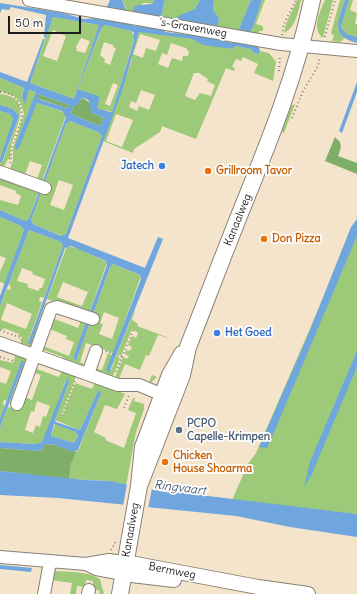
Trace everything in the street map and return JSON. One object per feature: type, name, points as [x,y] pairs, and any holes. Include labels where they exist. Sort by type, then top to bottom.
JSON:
[{"type":"main road","name":"Kanaalweg","points":[[120,594],[139,486],[142,447],[167,397],[174,367],[188,347],[258,172],[301,47],[312,0]]},
{"type":"street","name":"'s-Gravenweg","points":[[29,0],[301,47],[357,51]]},
{"type":"street","points":[[2,173],[41,187]]},
{"type":"street","points":[[17,404],[52,308],[57,307],[88,318]]},
{"type":"street","points":[[0,343],[112,383],[123,386],[139,385],[167,397]]},
{"type":"street","points":[[83,373],[96,351]]},
{"type":"street","name":"Bermweg","points":[[0,557],[86,564],[109,560],[124,568],[258,590],[308,594]]},
{"type":"street","points":[[44,594],[50,562]]},
{"type":"path","points":[[284,24],[296,0]]},
{"type":"path","points":[[328,27],[335,0]]},
{"type":"path","points":[[0,92],[9,94],[16,99],[21,107],[23,116],[12,144],[12,160],[2,173]]},
{"type":"path","points":[[112,383],[121,357],[133,330]]},
{"type":"path","points":[[111,353],[121,357]]},
{"type":"path","points":[[62,416],[83,373]]},
{"type":"green space","points":[[122,0],[154,0],[153,3],[143,3],[134,14],[125,12],[126,8]]},
{"type":"green space","points":[[165,0],[200,0],[195,9],[178,21],[160,18]]},
{"type":"green space","points":[[214,0],[251,0],[238,31],[250,32],[262,0],[265,0],[256,24],[263,26],[263,31],[259,31],[259,35],[256,35],[216,27],[219,21],[213,10]]},
{"type":"green space","points":[[297,0],[301,0],[296,19],[291,27],[284,33],[286,24]]},
{"type":"green space","points":[[325,0],[333,0],[323,38],[319,34],[317,25],[319,14]]},
{"type":"green space","points":[[340,0],[345,0],[340,14],[339,30],[345,38],[340,42],[332,41],[334,36],[331,33]]},
{"type":"green space","points":[[349,0],[353,0],[350,10],[357,13],[355,24],[357,24],[357,37],[346,34],[341,25]]},
{"type":"green space","points":[[53,17],[99,25],[74,99],[30,83]],"holes":[[[53,30],[66,36],[57,61],[43,56]],[[81,38],[90,41],[85,53],[77,51],[76,47]]]},
{"type":"green space","points":[[104,25],[132,31],[134,40],[112,112],[96,108],[100,98],[78,89]],"holes":[[[104,42],[113,45],[113,47],[116,48],[110,65],[104,62],[105,59],[100,55]],[[113,83],[118,85],[110,106],[105,104]]]},
{"type":"green space","points":[[141,31],[192,39],[230,49],[235,46],[252,49],[254,53],[259,54],[260,51],[269,53],[276,62],[273,81],[254,73],[258,64],[243,57],[241,61],[236,59],[232,67],[235,68],[234,71],[226,68],[196,139],[162,126],[160,132],[134,149],[133,153],[103,141],[132,59],[131,55],[139,32]],"holes":[[[140,34],[160,40],[156,51],[146,48],[143,58],[133,54]],[[171,43],[186,48],[189,52],[188,56],[183,56],[182,61],[172,58],[168,68],[158,64],[162,53],[167,55]],[[194,73],[199,73],[208,79],[207,81],[215,85],[211,96],[200,93],[195,100],[185,96]],[[141,90],[155,95],[149,110],[139,106],[137,111],[129,107],[131,101],[136,103]],[[116,114],[133,120],[122,147],[106,141]]]},
{"type":"green space","points":[[0,78],[24,88],[22,95],[25,103],[29,90],[36,92],[15,149],[37,103],[61,111],[66,115],[41,184],[36,182],[42,165],[30,161],[24,177],[9,172],[13,160],[13,148],[24,113],[20,102],[14,96],[0,91]]},
{"type":"green space","points":[[0,94],[11,97],[17,101],[20,108],[20,115],[19,123],[11,147],[10,160],[8,159],[5,165],[0,169],[0,162],[2,162],[4,158],[19,116],[13,109],[0,105]]},
{"type":"green space","points":[[38,94],[69,105],[69,107],[66,108],[40,99],[38,98]]},
{"type":"green space","points":[[83,98],[90,103],[92,113],[104,118],[100,126],[71,114],[73,106]]},
{"type":"green space","points":[[295,104],[283,133],[280,126],[291,106]]},
{"type":"green space","points":[[0,111],[10,114],[13,119],[0,158]]},
{"type":"green space","points":[[70,121],[98,132],[102,136],[66,234],[62,236],[33,224],[31,220],[66,124]],"holes":[[[59,180],[73,185],[64,210],[50,205]]]},
{"type":"green space","points":[[335,137],[340,142],[341,147],[338,156],[357,163],[357,174],[325,161]]},
{"type":"green space","points":[[0,176],[39,190],[29,219],[25,221],[0,210],[0,200],[18,205],[21,196],[16,193],[16,191],[0,185]]},
{"type":"green space","points":[[0,217],[21,226],[24,230],[5,284],[0,282],[0,272],[6,258],[0,256]]},
{"type":"green space","points":[[357,220],[357,514],[232,500],[248,464],[256,453]]},
{"type":"green space","points":[[29,230],[61,242],[63,246],[44,298],[40,297],[39,301],[42,302],[28,342],[36,329],[46,304],[48,305],[33,351],[20,346],[22,337],[18,336],[19,334],[4,328],[3,330],[0,329],[0,306],[7,289],[10,290],[11,286],[8,285]],"holes":[[[22,268],[45,279],[42,288],[38,291],[27,287],[28,284],[17,281]],[[7,303],[32,314],[26,329],[1,320]]]},
{"type":"green space","points":[[67,246],[79,249],[107,262],[89,314],[47,299]],"holes":[[[63,282],[88,292],[82,306],[57,297]]]},
{"type":"green space","points":[[113,264],[141,276],[113,353],[86,343],[80,362],[86,365],[85,369],[62,361],[63,357],[41,349],[52,318],[78,328],[82,319],[87,320],[73,358],[76,361],[110,267]],"holes":[[[104,312],[119,318],[112,339],[99,334],[103,324],[100,323]],[[50,329],[67,336],[66,339],[74,342],[69,356],[43,346]]]},
{"type":"green space","points":[[136,307],[132,320],[138,324],[137,326],[172,339],[158,335],[149,356],[146,355],[140,370],[157,377],[148,385],[152,375],[125,364],[118,381],[114,380],[123,357],[127,359],[129,356],[125,354],[126,350],[130,351],[132,347],[128,345],[132,336],[136,338],[138,333],[132,329],[121,356],[117,354]]},
{"type":"green space","points":[[108,353],[112,355],[111,371],[116,356],[120,358],[112,379],[93,372],[95,368],[102,370]]},
{"type":"green space","points":[[16,354],[30,359],[12,403],[10,402],[24,363],[21,362],[7,401],[4,400],[3,404],[5,406],[0,419],[0,382],[6,384],[11,371],[0,367],[0,360],[13,363]]},
{"type":"green space","points":[[34,368],[59,377],[62,371],[76,376],[61,416],[62,417],[75,383],[92,389],[95,382],[125,394],[117,409],[105,405],[94,432],[106,438],[105,440],[124,448],[136,413],[128,410],[133,398],[135,398],[134,401],[144,404],[144,409],[136,432],[126,486],[109,481],[69,479],[71,464],[75,453],[79,449],[100,395],[100,390],[97,393],[80,430],[55,420],[69,382],[66,379],[56,409],[42,442],[35,444],[0,442],[0,428],[8,407],[18,410],[21,409],[25,397],[32,400],[41,375],[32,372]],"holes":[[[37,401],[50,406],[46,417],[43,416],[40,427],[36,425],[33,433],[25,430],[31,411],[34,412]]]},
{"type":"green space","points":[[55,424],[76,432],[78,436],[74,443],[51,436]]},
{"type":"green space","points":[[45,444],[55,445],[76,452],[71,464],[69,479],[0,471],[0,448],[41,451]]},
{"type":"green space","points":[[54,571],[78,572],[95,576],[100,579],[104,594],[99,594],[100,591],[93,589],[93,581],[86,580],[85,587],[77,586],[76,594],[70,594],[72,583],[50,580]]},
{"type":"water","points":[[110,0],[122,0],[126,10],[125,12],[106,9]]},
{"type":"water","points":[[154,0],[165,0],[160,18],[134,14],[134,7],[151,4]]},
{"type":"water","points":[[200,0],[214,0],[213,10],[219,19],[218,26],[216,27],[177,19],[178,16],[195,9]]},
{"type":"water","points":[[251,0],[262,0],[253,27],[250,32],[238,31]]},
{"type":"water","points":[[345,0],[349,0],[341,26],[346,34],[357,37],[357,43],[348,40],[339,32],[338,27],[340,15]]},
{"type":"water","points":[[0,3],[63,13],[84,19],[99,18],[128,23],[134,26],[136,25],[161,29],[166,32],[207,37],[233,43],[240,42],[258,47],[260,50],[259,54],[254,53],[251,49],[235,46],[232,49],[203,45],[192,39],[139,32],[122,91],[68,238],[145,268],[158,237],[163,239],[109,373],[106,370],[141,279],[140,275],[113,264],[110,267],[76,361],[73,358],[107,265],[106,261],[71,246],[65,248],[31,343],[29,344],[28,343],[63,246],[61,242],[29,230],[0,306],[0,296],[24,230],[21,226],[0,217],[0,210],[25,221],[29,219],[66,117],[62,111],[37,103],[19,148],[15,150],[15,146],[36,92],[29,90],[25,104],[22,97],[24,88],[0,78],[0,72],[27,82],[43,39],[45,39],[30,83],[74,99],[99,25],[53,17],[46,38],[44,37],[46,15],[11,7],[9,10],[2,9],[0,13]],"holes":[[[104,25],[132,31],[134,33],[134,41],[112,112],[97,108],[100,97],[78,89],[101,29]],[[38,94],[69,105],[69,107],[66,108],[38,98]],[[82,98],[88,100],[92,113],[104,118],[100,126],[71,114],[73,106],[77,105]],[[70,121],[98,132],[102,136],[66,234],[61,236],[33,224],[31,220],[66,124]]]},
{"type":"water","points":[[357,82],[357,92],[342,133],[339,131]]},
{"type":"water","points":[[0,105],[13,109],[19,116],[2,162],[0,162],[0,158],[13,119],[10,114],[0,111]]},
{"type":"water","points":[[357,219],[357,236],[275,430],[267,448],[259,447],[306,340],[351,227]]},
{"type":"water","points":[[357,351],[357,367],[311,476],[304,487],[310,462]]},
{"type":"water","points":[[23,361],[24,363],[0,428],[0,419],[21,362]]},
{"type":"water","points":[[67,378],[69,382],[55,420],[56,422],[80,430],[99,390],[101,393],[78,450],[74,452],[55,445],[45,444],[41,451],[0,448],[0,442],[35,444],[42,442]],"holes":[[[54,424],[76,432],[78,436],[74,443],[51,436]]]},
{"type":"water","points":[[0,471],[109,481],[175,494],[175,492],[357,514],[357,537],[290,527],[236,516],[58,498],[0,495]]},
{"type":"water","points":[[0,565],[32,568],[31,572],[0,569]]},
{"type":"pier","points":[[127,484],[152,488],[148,509],[123,506]]},
{"type":"place","name":"Jatech","points":[[162,166]]},
{"type":"place","name":"Grillroom Tavor","points":[[208,171]]},
{"type":"place","name":"Don Pizza","points":[[264,239]]},
{"type":"place","name":"Het Goed","points":[[217,333]]},
{"type":"place","name":"PCPO Capelle-Krimpen","points":[[179,430]]},
{"type":"place","name":"Chicken House Shoarma","points":[[165,462]]},
{"type":"water label","name":"Ringvaart","points":[[180,488]]}]
